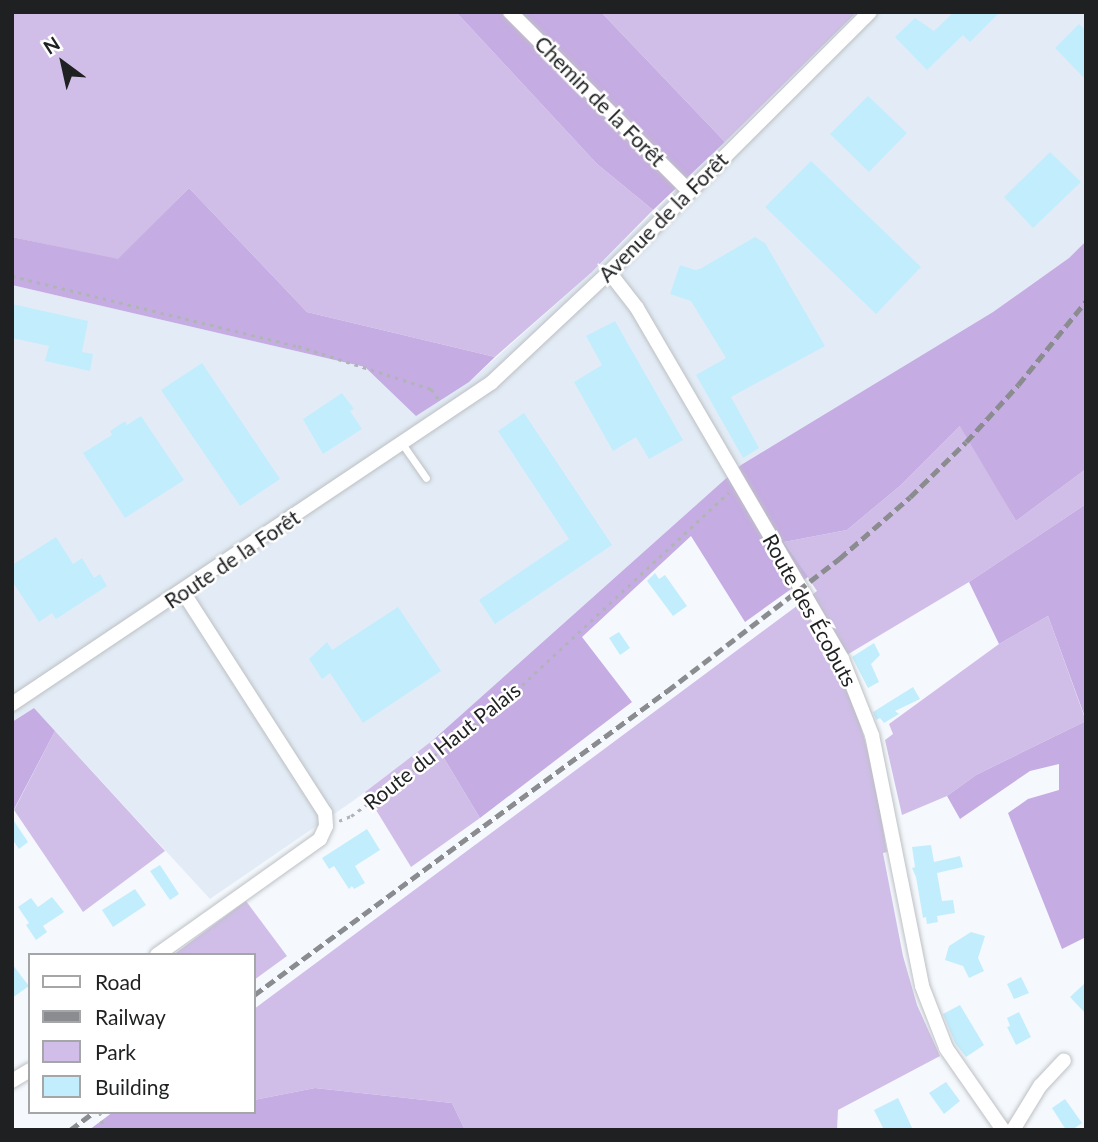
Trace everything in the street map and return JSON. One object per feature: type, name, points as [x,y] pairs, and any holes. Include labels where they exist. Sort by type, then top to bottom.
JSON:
[{"type":"street","name":"Chemin de la Forêt","points":[[510,12],[689,191]]},
{"type":"street","name":"Avenue de la Forêt","points":[[450,414],[491,383],[609,272],[870,12]]},
{"type":"street","name":"Route des Écobuts","points":[[609,272],[637,308],[847,672],[872,735],[922,986],[946,1048],[1003,1130]]},
{"type":"street","name":"Route de la Forêt","points":[[12,704],[450,414]]},
{"type":"street","points":[[160,953],[320,839],[326,826],[325,813],[183,592]]},
{"type":"street","points":[[1013,1130],[1040,1086],[1064,1060]]},
{"type":"street","points":[[12,1081],[28,1071]]},
{"type":"lane","points":[[403,445],[426,478]]},
{"type":"path","points":[[12,276],[298,346],[430,390],[450,414]]},
{"type":"path","name":"Route du Haut Palais","points":[[326,826],[351,816],[491,713],[739,483]]},
{"type":"shaded area","points":[[456,12],[601,12],[725,142],[653,210],[597,164]]},
{"type":"shaded area","points":[[857,12],[1086,12],[1086,241],[1069,258],[993,312],[741,465],[433,740],[353,801],[210,899],[34,708],[12,722],[12,285],[365,367],[469,382],[592,272]]},
{"type":"shaded area","points":[[189,188],[307,312],[495,357],[469,382],[416,416],[365,367],[12,285],[12,237],[118,259]]},
{"type":"shaded area","points":[[1086,241],[1086,469],[1016,521],[960,426],[901,485],[847,530],[784,542],[808,577],[745,622],[691,536],[582,637],[632,702],[480,818],[433,740],[741,465],[993,312],[1069,258]]},
{"type":"shaded area","points":[[1086,504],[1086,720],[1048,616],[999,644],[969,582]]},
{"type":"shaded area","points":[[34,708],[55,731],[12,813],[12,722]]},
{"type":"shaded area","points":[[1086,721],[1086,937],[1062,949],[1008,813],[1028,799],[1059,790],[1059,764],[1030,771],[960,819],[947,796],[976,775]]},
{"type":"shaded area","points":[[315,1088],[452,1103],[465,1130],[89,1130],[110,1114],[256,1114],[256,1100]]},
{"type":"green space","points":[[12,12],[456,12],[597,164],[653,210],[592,272],[495,357],[307,312],[189,188],[118,260],[12,237]]},
{"type":"green space","points":[[601,12],[857,12],[725,142]]},
{"type":"green space","points":[[961,425],[1016,521],[1086,469],[1086,504],[969,582],[835,662],[857,712],[873,770],[887,852],[883,853],[903,956],[917,1005],[940,1056],[838,1110],[837,1130],[465,1130],[452,1103],[315,1088],[256,1100],[256,1008],[817,591],[784,542],[847,530],[901,485]]},
{"type":"green space","points":[[1048,616],[1086,721],[976,775],[947,796],[902,815],[885,740],[893,734],[889,724],[999,644]]},
{"type":"green space","points":[[55,731],[165,851],[83,912],[14,810]]},
{"type":"green space","points":[[433,740],[480,818],[411,867],[365,792]]},
{"type":"green space","points":[[246,901],[287,956],[256,979],[256,953],[176,953]]},
{"type":"building","points":[[954,12],[1000,12],[970,42],[963,35],[927,70],[895,37],[915,18],[934,31]]},
{"type":"building","points":[[1079,24],[1086,30],[1086,80],[1055,48]]},
{"type":"building","points":[[868,96],[907,133],[869,172],[830,134]]},
{"type":"building","points":[[1050,152],[1081,182],[1033,228],[1004,197]]},
{"type":"building","points":[[811,161],[921,267],[876,314],[765,207]]},
{"type":"building","points":[[755,237],[765,243],[825,346],[731,397],[759,448],[743,458],[696,375],[726,358],[691,301],[670,294],[680,265],[700,269]]},
{"type":"building","points":[[12,304],[88,321],[82,352],[93,354],[90,371],[45,361],[49,346],[12,338]]},
{"type":"building","points":[[615,321],[683,440],[649,459],[636,437],[613,451],[574,382],[602,365],[586,336]]},
{"type":"building","points":[[202,363],[280,479],[240,506],[161,390]]},
{"type":"building","points":[[342,393],[354,409],[350,411],[362,429],[323,454],[303,419]]},
{"type":"building","points":[[524,413],[612,545],[495,624],[479,600],[569,539],[498,431]]},
{"type":"building","points":[[141,416],[184,480],[125,518],[83,453],[112,435],[110,431],[125,421],[127,425]]},
{"type":"building","points":[[56,537],[73,564],[82,558],[94,578],[100,574],[107,586],[56,619],[52,613],[39,622],[12,581],[12,565]]},
{"type":"building","points":[[655,573],[659,579],[665,575],[687,606],[673,616],[647,581]]},
{"type":"building","points":[[398,607],[441,671],[363,723],[330,673],[322,679],[309,659],[327,642],[332,650]]},
{"type":"building","points":[[619,632],[630,648],[620,655],[609,638]]},
{"type":"building","points":[[874,643],[880,655],[871,664],[879,682],[868,688],[852,657]]},
{"type":"building","points":[[913,687],[920,699],[895,711],[899,714],[884,723],[880,718],[876,720],[873,712]]},
{"type":"building","points":[[12,818],[28,842],[19,849],[12,839]]},
{"type":"building","points":[[367,829],[380,850],[355,866],[365,883],[349,889],[334,866],[329,869],[322,858]]},
{"type":"building","points":[[931,845],[934,862],[960,856],[963,867],[937,873],[942,901],[953,900],[955,913],[937,916],[938,922],[927,924],[926,917],[923,918],[912,868],[915,867],[912,847]]},
{"type":"building","points":[[160,865],[179,894],[170,900],[150,871]]},
{"type":"building","points":[[135,889],[146,905],[113,927],[102,910]]},
{"type":"building","points":[[52,897],[64,912],[43,926],[47,932],[36,940],[18,907],[31,898],[38,907]]},
{"type":"building","points":[[971,932],[985,936],[978,958],[984,971],[969,978],[963,966],[945,960],[949,946]]},
{"type":"building","points":[[12,964],[28,987],[12,998]]},
{"type":"building","points":[[1021,977],[1029,993],[1014,999],[1007,984]]},
{"type":"building","points":[[1086,982],[1086,1014],[1070,997]]},
{"type":"building","points":[[960,1005],[984,1045],[966,1057],[955,1043],[943,1014]]},
{"type":"building","points":[[1019,1012],[1031,1037],[1016,1045],[1007,1027],[1010,1026],[1007,1018]]},
{"type":"building","points":[[946,1082],[960,1101],[944,1114],[929,1093]]},
{"type":"building","points":[[898,1098],[913,1130],[884,1130],[874,1110]]},
{"type":"building","points":[[1065,1099],[1082,1123],[1072,1130],[1066,1130],[1052,1108]]},
{"type":"railway","points":[[256,994],[667,691],[839,559],[910,497],[966,442],[1018,385],[1086,301]]},
{"type":"railway","points":[[70,1130],[91,1114]]}]
